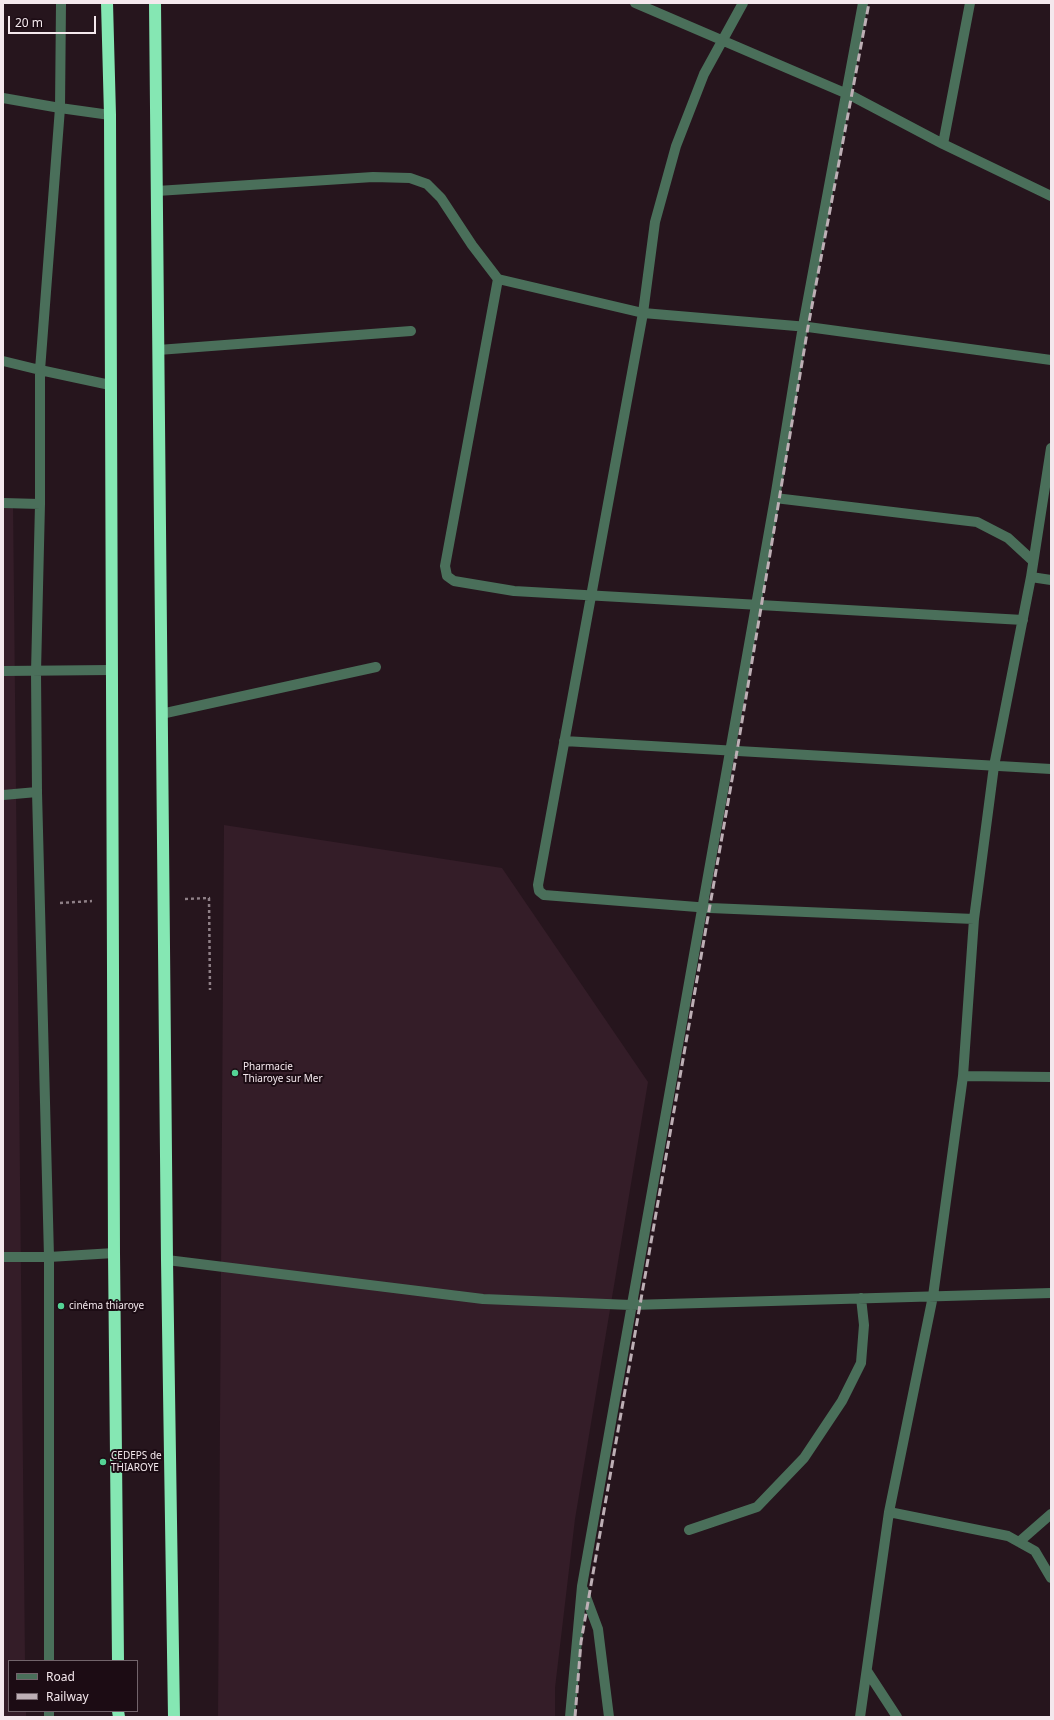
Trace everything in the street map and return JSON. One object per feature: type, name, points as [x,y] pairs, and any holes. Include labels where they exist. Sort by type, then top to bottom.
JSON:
[{"type":"highway","points":[[107,3],[110,114],[114,1253],[118,1660]]},
{"type":"highway","points":[[155,3],[166,1260],[174,1717]]},
{"type":"street","points":[[49,1660],[49,1257],[37,792],[36,672],[40,504],[40,370],[60,108],[61,3]]},
{"type":"street","points":[[635,3],[845,94],[943,144],[1051,196]]},
{"type":"street","points":[[743,3],[704,74],[676,146],[655,222],[643,313],[538,885],[539,891],[544,895],[701,907],[974,919]]},
{"type":"street","points":[[570,1717],[582,1586],[701,907],[775,498],[803,326],[863,3]]},
{"type":"street","points":[[943,144],[970,3]]},
{"type":"street","points":[[3,98],[60,108],[110,114]]},
{"type":"street","points":[[156,191],[373,177],[410,178],[427,184],[441,198],[472,245],[498,279],[643,313],[803,326],[1051,360]]},
{"type":"street","points":[[498,279],[444,566],[447,576],[454,581],[514,592],[1023,620]]},
{"type":"street","points":[[158,350],[411,331]]},
{"type":"street","points":[[3,361],[110,385]]},
{"type":"street","points":[[860,1717],[889,1512],[933,1296],[963,1076],[974,919],[994,766],[1034,561],[1051,448]]},
{"type":"street","points":[[775,498],[977,522],[1008,538],[1034,561]]},
{"type":"street","points":[[3,503],[40,504]]},
{"type":"street","points":[[1031,577],[1051,580]]},
{"type":"street","points":[[161,714],[376,667]]},
{"type":"street","points":[[3,671],[36,672],[111,670]]},
{"type":"street","points":[[564,742],[1051,769]]},
{"type":"street","points":[[3,795],[37,792]]},
{"type":"street","points":[[963,1076],[1051,1078]]},
{"type":"street","points":[[3,1257],[49,1257],[114,1253]]},
{"type":"street","points":[[166,1260],[483,1299],[631,1305],[1051,1292]]},
{"type":"street","points":[[689,1530],[757,1507],[804,1458],[842,1401],[861,1363],[864,1325],[861,1298]]},
{"type":"street","points":[[889,1512],[1008,1536],[1035,1551],[1051,1578]]},
{"type":"street","points":[[1019,1542],[1051,1514]]},
{"type":"street","points":[[582,1586],[598,1629],[609,1717]]},
{"type":"street","points":[[867,1671],[897,1717]]},
{"type":"path","points":[[209,898],[210,990]]},
{"type":"shaded area","points":[[3,500],[13,500],[25,1660],[8,1660],[8,1712],[26,1712],[26,1717],[3,1717]]},
{"type":"shaded area","points":[[224,825],[502,868],[648,1082],[575,1519],[555,1688],[555,1717],[218,1717]]},
{"type":"railway","points":[[575,1717],[581,1642],[737,751],[808,327],[869,3]]},
{"type":"place","name":"Pharmacie Thiaroye sur Mer","points":[[235,1073]]},
{"type":"place","name":"cinéma thiaroye","points":[[61,1306]]},
{"type":"place","name":"CEDEPS de THIAROYE","points":[[103,1462]]}]
